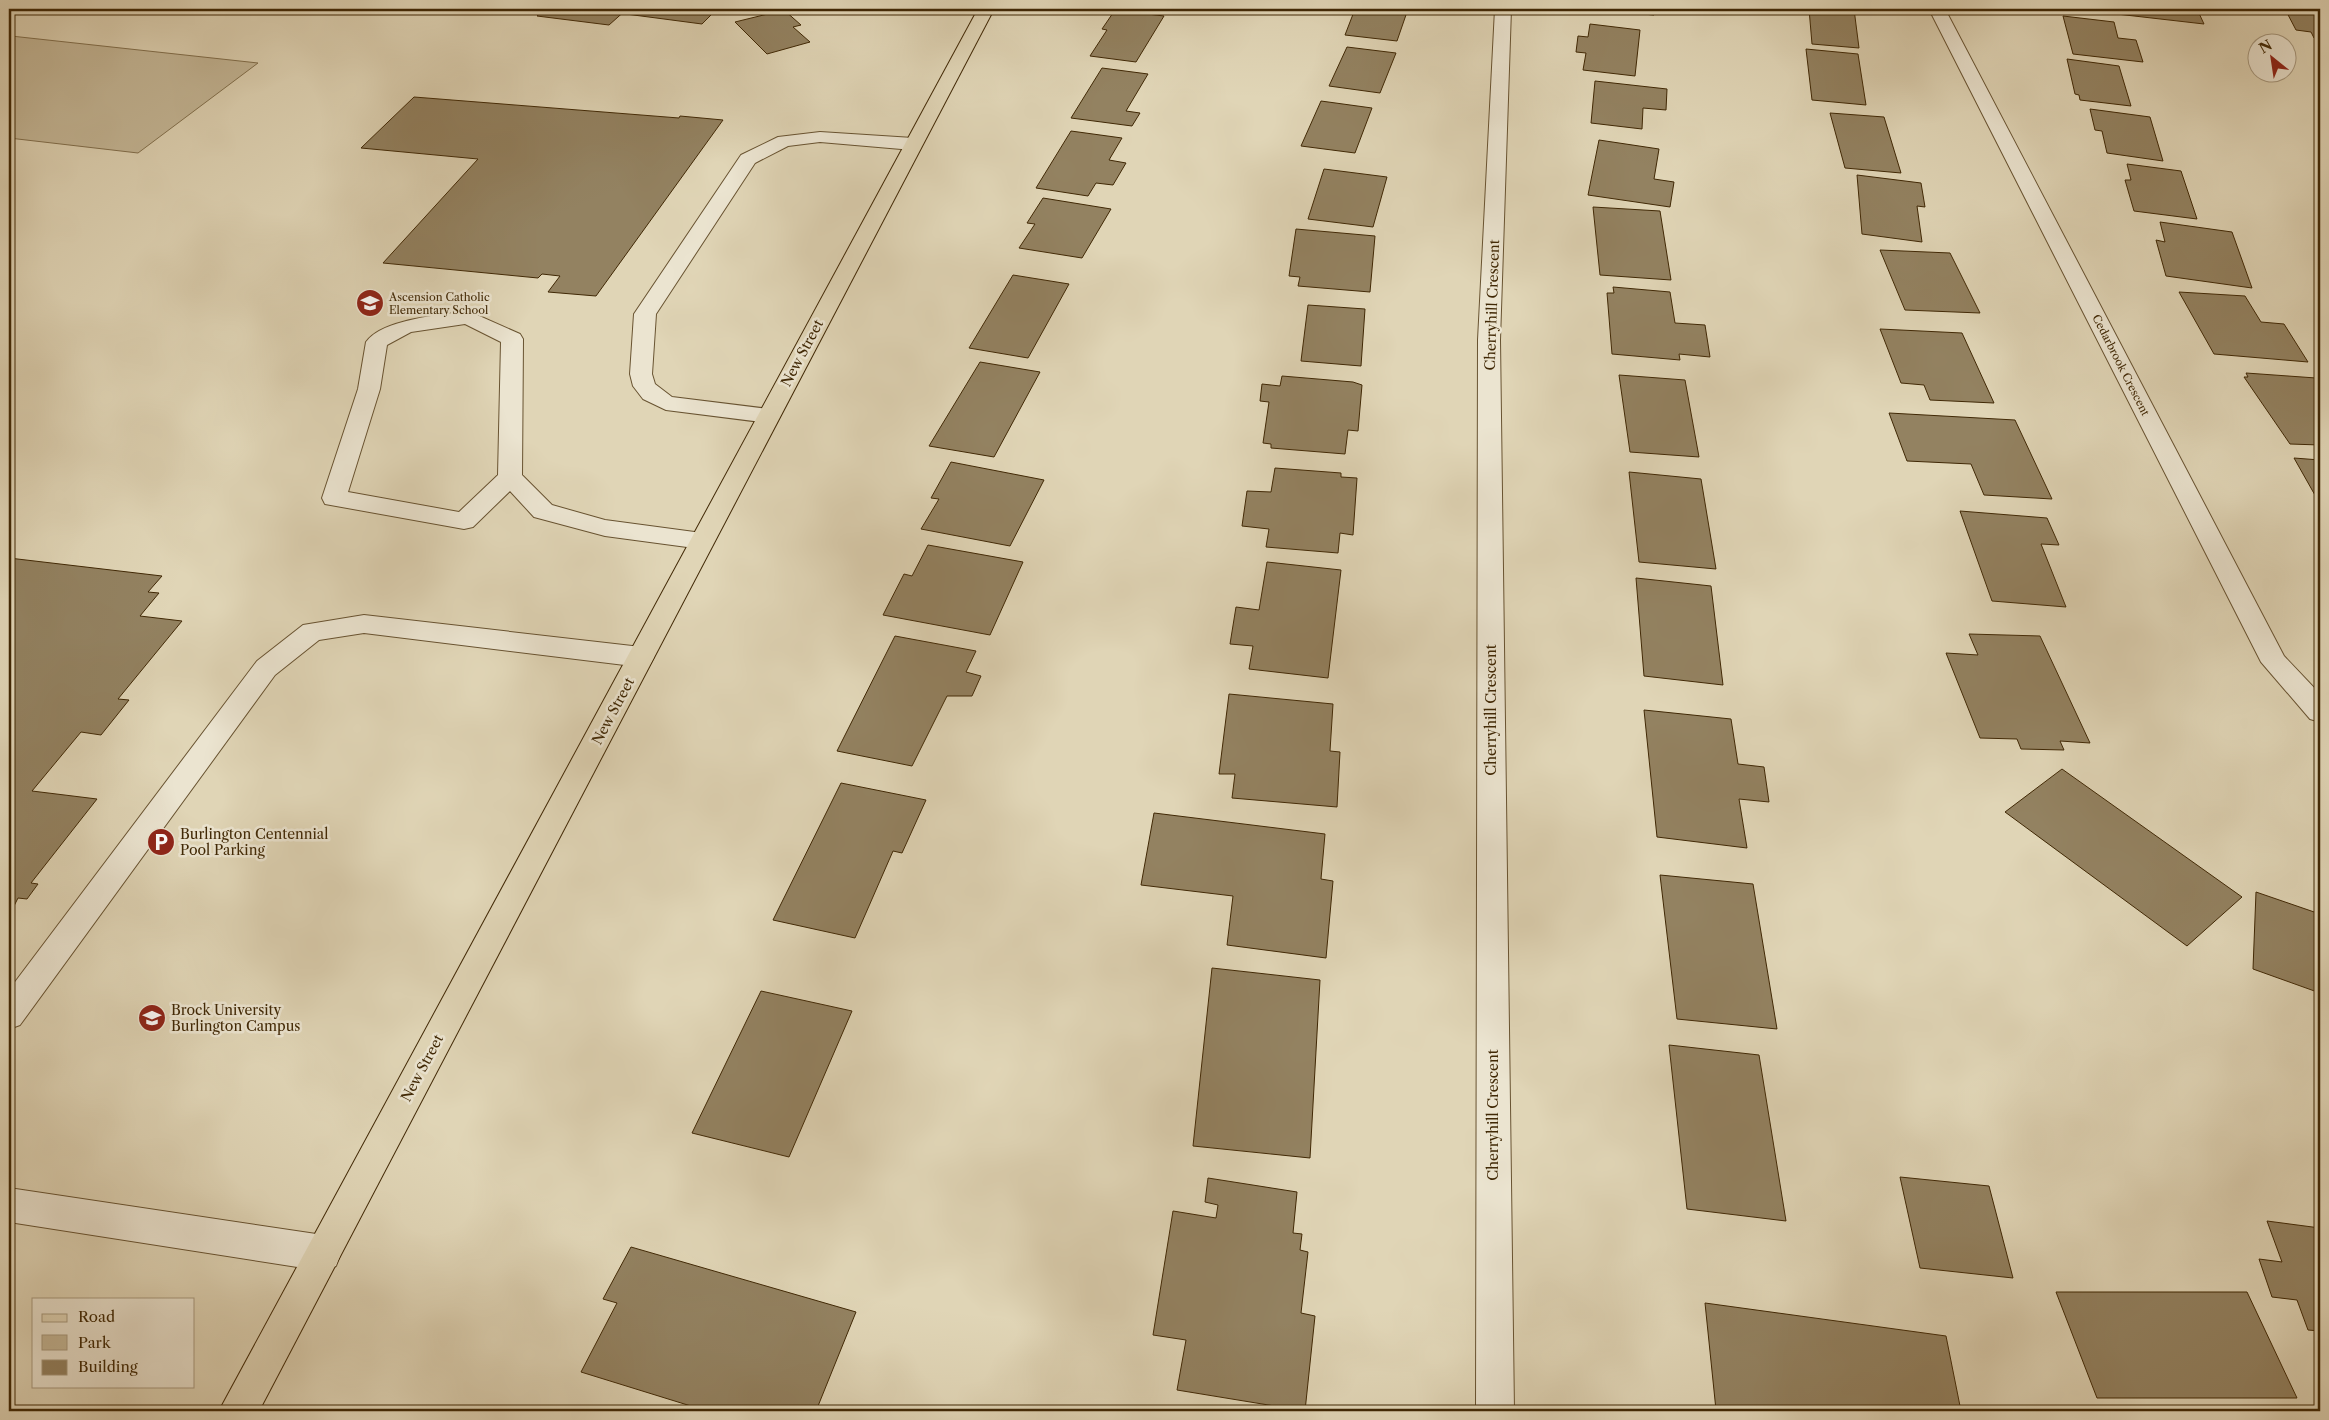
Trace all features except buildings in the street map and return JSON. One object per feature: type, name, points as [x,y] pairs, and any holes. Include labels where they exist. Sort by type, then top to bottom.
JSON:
[{"type":"main road","name":"New Street","points":[[238,1411],[986,9]]},
{"type":"street","name":"Cherryhill Crescent","points":[[1494,1411],[1489,340],[1503,9]]},
{"type":"street","name":"Cedarbrook Crescent","points":[[1937,9],[2274,662],[2320,712]]},
{"type":"street","points":[[769,416],[666,403],[651,394],[644,386],[641,374],[645,314],[748,159],[784,141],[820,137],[913,144]]},
{"type":"street","points":[[510,477],[464,520],[334,498],[369,389],[378,342],[405,328],[468,317],[512,339],[513,385],[510,477],[543,511],[606,528],[702,541]]},
{"type":"street","points":[[9,1015],[266,668],[312,632],[364,624],[641,657]]},
{"type":"street","points":[[9,1205],[323,1252]]},
{"type":"green space","points":[[11,36],[258,63],[138,153],[9,138],[9,38]]},
{"type":"place","name":"Ascension Catholic Elementary School","points":[[370,303]]},
{"type":"place","name":"Burlington Centennial Pool Parking","points":[[161,842]]},
{"type":"place","name":"Brock University Burlington Campus","points":[[152,1018]]}]
